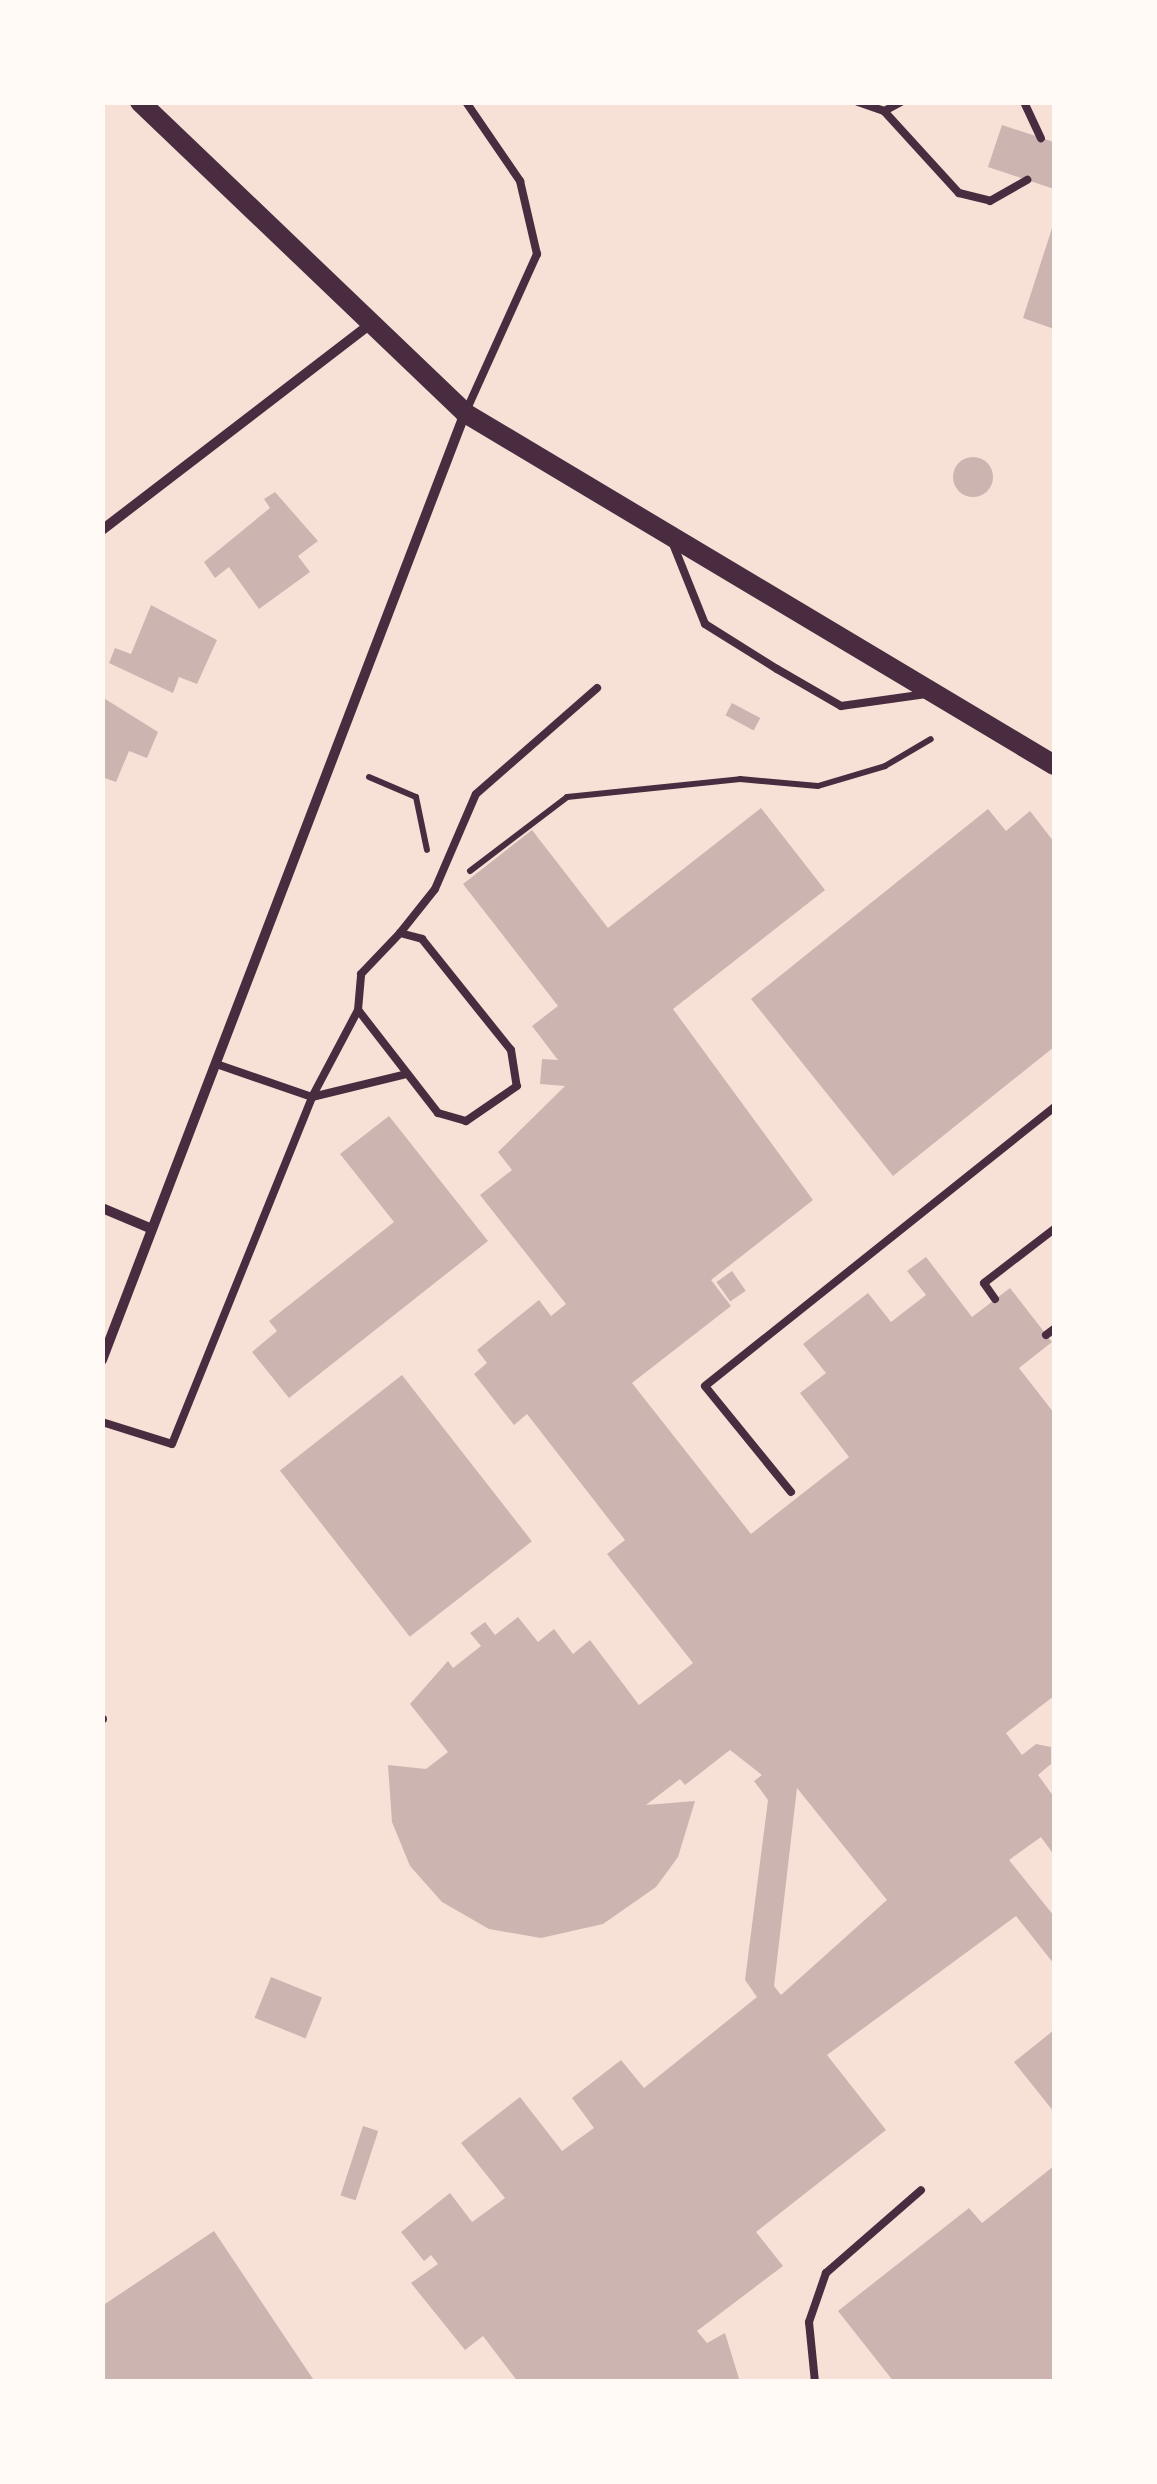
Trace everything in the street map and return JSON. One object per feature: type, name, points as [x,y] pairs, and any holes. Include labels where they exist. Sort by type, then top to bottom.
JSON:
[{"type":"main road","points":[[140,102],[368,326],[466,413],[1054,765]]},
{"type":"street","points":[[102,530],[368,326]]},
{"type":"street","points":[[102,1360],[466,413]]},
{"type":"street","points":[[102,1208],[152,1229]]},
{"type":"lane","points":[[466,102],[520,181],[537,254],[466,413]]},
{"type":"lane","points":[[858,102],[884,111],[959,193],[990,201],[1027,180]]},
{"type":"lane","points":[[884,111],[901,102]]},
{"type":"lane","points":[[1024,102],[1042,138]]},
{"type":"lane","points":[[671,538],[706,624],[777,669],[841,706],[930,694]]},
{"type":"lane","points":[[102,1422],[172,1444],[312,1097],[358,1010],[360,974],[400,933],[435,888],[476,794],[597,688]]},
{"type":"lane","points":[[358,1010],[438,1113],[466,1121],[517,1086],[511,1050],[422,939],[400,933]]},
{"type":"lane","points":[[216,1064],[312,1097],[407,1074]]},
{"type":"lane","points":[[791,1492],[706,1386],[1054,1108]]},
{"type":"lane","points":[[995,1299],[984,1284],[1054,1229]]},
{"type":"lane","points":[[815,2382],[810,2322],[826,2273],[921,2190]]},
{"type":"path","points":[[369,777],[416,797],[437,899],[568,797],[740,778],[818,786],[885,766],[931,738]]},
{"type":"building","points":[[1002,125],[1054,142],[1054,189],[988,167]]},
{"type":"building","points":[[1054,222],[1054,329],[1023,318]]},
{"type":"building","points":[[973,457],[987,463],[993,477],[987,491],[973,497],[959,491],[953,477],[959,463]]},
{"type":"building","points":[[275,492],[318,541],[298,556],[310,572],[259,609],[229,567],[215,578],[204,562],[270,508],[264,499]]},
{"type":"building","points":[[151,605],[217,640],[197,684],[179,677],[173,693],[109,663],[115,648],[131,654]]},
{"type":"building","points":[[102,697],[158,732],[147,758],[129,751],[116,782],[102,777]]},
{"type":"building","points":[[732,703],[760,718],[754,730],[725,715]]},
{"type":"building","points":[[761,808],[825,890],[673,1009],[813,1200],[711,1280],[731,1306],[632,1383],[751,1534],[849,1457],[800,1393],[826,1373],[803,1344],[868,1293],[891,1322],[926,1295],[907,1271],[926,1257],[972,1317],[1010,1288],[1052,1342],[1019,1368],[1054,1413],[1054,1696],[1006,1733],[1022,1755],[1036,1744],[1051,1747],[1051,1764],[1038,1775],[1054,1797],[1054,1855],[1041,1837],[1009,1860],[1054,1916],[1054,1964],[1016,1916],[827,2055],[886,2130],[756,2232],[783,2266],[697,2331],[707,2343],[725,2333],[740,2382],[518,2382],[483,2336],[465,2350],[411,2283],[438,2264],[431,2255],[424,2261],[401,2232],[450,2193],[472,2222],[505,2198],[461,2143],[520,2097],[562,2151],[594,2128],[572,2098],[621,2060],[644,2088],[757,1997],[745,1980],[768,1800],[754,1781],[762,1775],[730,1750],[685,1785],[680,1779],[646,1805],[695,1801],[678,1857],[656,1887],[603,1924],[541,1938],[489,1929],[442,1902],[410,1866],[392,1822],[388,1765],[426,1769],[448,1752],[410,1704],[448,1661],[453,1668],[481,1646],[470,1633],[485,1622],[495,1635],[518,1617],[538,1642],[554,1629],[573,1654],[590,1640],[639,1705],[693,1663],[607,1554],[625,1540],[527,1414],[514,1425],[474,1374],[487,1363],[477,1350],[539,1300],[551,1316],[566,1304],[480,1195],[512,1170],[498,1152],[565,1086],[540,1084],[542,1059],[558,1060],[532,1026],[558,1006],[463,884],[532,830],[608,928]],"holes":[[[797,1788],[887,1900],[781,1995],[774,1986]]]},
{"type":"building","points":[[988,809],[1006,831],[1030,811],[1054,842],[1054,1047],[893,1176],[751,999]]},
{"type":"building","points":[[389,1116],[488,1241],[289,1398],[252,1352],[277,1331],[269,1321],[394,1222],[340,1154]]},
{"type":"building","points":[[732,1271],[746,1291],[730,1302],[716,1282]]},
{"type":"building","points":[[402,1375],[532,1541],[410,1637],[280,1470]]},
{"type":"building","points":[[271,1977],[322,1998],[306,2038],[255,2018]]},
{"type":"building","points":[[1054,2030],[1054,2112],[1014,2062]]},
{"type":"building","points":[[363,2126],[378,2131],[356,2200],[340,2195]]},
{"type":"building","points":[[1054,2166],[1054,2382],[894,2382],[838,2311],[969,2208],[982,2223]]},
{"type":"building","points":[[214,2231],[315,2382],[102,2382],[102,2306]]}]
